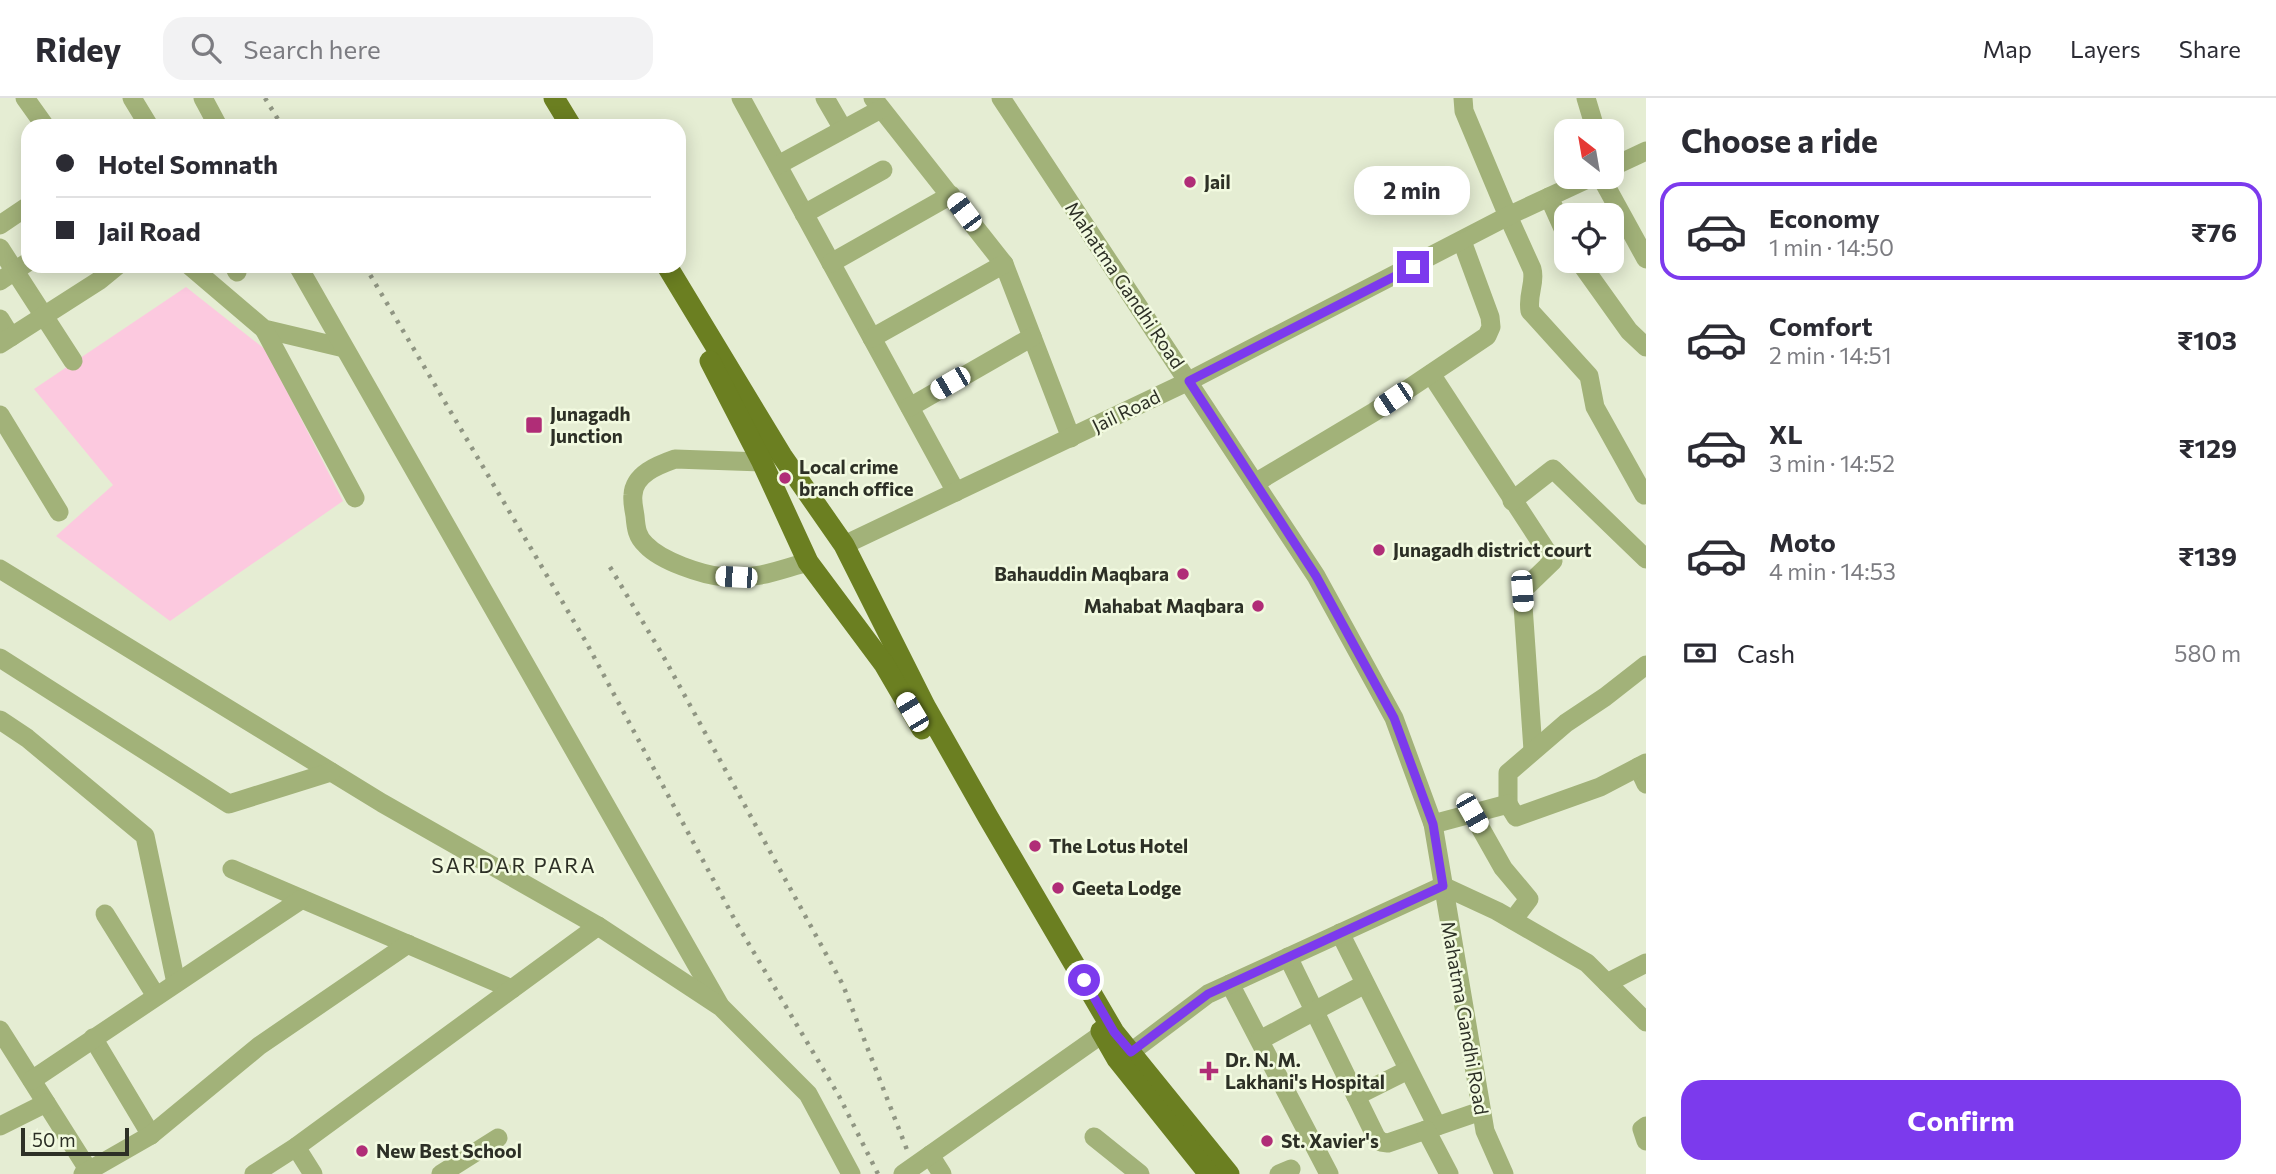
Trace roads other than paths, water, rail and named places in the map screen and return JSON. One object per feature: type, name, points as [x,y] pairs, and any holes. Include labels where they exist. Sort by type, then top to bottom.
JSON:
[{"type":"main road","points":[[554,98],[567,119]]},
{"type":"main road","points":[[568,98],[580,119]]},
{"type":"main road","points":[[660,273],[689,321],[762,462],[808,562],[884,664],[1107,1030],[1131,1052],[1229,1174]]},
{"type":"main road","points":[[671,273],[782,456],[844,545],[925,706],[1107,1030],[1117,1059],[1209,1174]]},
{"type":"main road","points":[[795,534],[825,516]]},
{"type":"main road","points":[[846,613],[870,599]]},
{"type":"street","points":[[25,98],[40,119]]},
{"type":"street","points":[[132,98],[145,119]]},
{"type":"street","points":[[202,98],[214,119]]},
{"type":"street","points":[[741,98],[957,492]]},
{"type":"street","points":[[825,98],[843,129]]},
{"type":"street","name":"Mahatma Gandhi Road","points":[[1001,98],[1316,576],[1394,718],[1433,824],[1485,1131],[1504,1174]]},
{"type":"street","points":[[1463,98],[1464,111],[1534,275],[1528,300],[1531,311],[1589,376],[1595,407],[1644,495]]},
{"type":"street","points":[[1586,98],[1592,119]]},
{"type":"street","points":[[778,166],[843,129],[877,103],[1004,264],[1071,438]]},
{"type":"street","points":[[1624,161],[1646,151]]},
{"type":"street","points":[[804,214],[883,170]]},
{"type":"street","name":"Jail Road","points":[[844,545],[1189,381],[1508,216],[1566,189]]},
{"type":"street","points":[[1608,189],[1645,254]]},
{"type":"street","points":[[831,263],[951,195]]},
{"type":"street","points":[[1549,197],[1554,208]]},
{"type":"street","points":[[0,225],[21,211]]},
{"type":"street","points":[[1255,483],[1374,412],[1487,336],[1491,327],[1490,317],[1462,241]]},
{"type":"street","points":[[0,248],[73,361]]},
{"type":"street","points":[[872,338],[1004,264]]},
{"type":"street","points":[[0,318],[6,341],[108,273]]},
{"type":"street","points":[[198,273],[264,329],[355,498]]},
{"type":"street","points":[[302,273],[721,1007]]},
{"type":"street","points":[[1588,273],[1629,331],[1646,347]]},
{"type":"street","points":[[264,329],[344,348]]},
{"type":"street","points":[[909,407],[1032,337]]},
{"type":"street","points":[[1431,374],[1553,561],[1522,591],[1533,750]]},
{"type":"street","points":[[0,415],[59,512]]},
{"type":"street","points":[[762,462],[674,459],[652,468],[643,473],[632,492],[636,531],[652,551],[696,571],[722,577],[751,578],[808,562]]},
{"type":"street","points":[[1512,501],[1553,470],[1646,559]]},
{"type":"street","points":[[0,569],[382,803],[598,926],[721,1007],[808,1094],[851,1174]]},
{"type":"street","points":[[0,657],[229,804],[331,772]]},
{"type":"street","points":[[1643,771],[1516,817],[1508,804],[1508,773],[1566,723],[1646,665]]},
{"type":"street","points":[[0,720],[27,738],[145,836],[176,983]]},
{"type":"street","points":[[1433,824],[1508,804]]},
{"type":"street","points":[[1472,813],[1503,868],[1529,899],[1513,920]]},
{"type":"street","points":[[232,869],[512,989]]},
{"type":"street","points":[[1131,1052],[1208,994],[1443,886],[1513,920],[1587,963],[1646,1022]]},
{"type":"street","points":[[32,1080],[302,899]]},
{"type":"street","points":[[105,914],[156,996]]},
{"type":"street","points":[[254,1174],[296,1147],[598,926]]},
{"type":"street","points":[[1340,933],[1408,1070],[1449,1174]]},
{"type":"street","points":[[0,1030],[88,1173],[151,1135],[259,1046],[408,944]]},
{"type":"street","points":[[1288,957],[1381,1142],[1388,1143],[1481,1111]]},
{"type":"street","points":[[1607,983],[1646,962]]},
{"type":"street","points":[[1230,984],[1329,1174]]},
{"type":"street","points":[[1260,1040],[1365,984]]},
{"type":"street","points":[[903,1174],[1107,1030]]},
{"type":"street","points":[[93,1038],[151,1135]]},
{"type":"street","points":[[1356,1096],[1408,1070]]},
{"type":"street","points":[[0,1126],[46,1102]]},
{"type":"street","points":[[1646,1126],[1642,1129],[1646,1141]]},
{"type":"street","points":[[1094,1137],[1140,1174]]},
{"type":"street","points":[[441,1174],[498,1138]]},
{"type":"street","points":[[296,1147],[313,1174]]},
{"type":"street","points":[[930,1155],[942,1174]]},
{"type":"railway","points":[[265,98],[278,119]]},
{"type":"railway","points":[[369,273],[586,642],[737,924],[839,1096],[878,1174]]},
{"type":"railway","points":[[610,567],[662,654],[843,985],[909,1155]]},
{"type":"place","name":"Jail","points":[[1190,182]]},
{"type":"place","name":"Junagadh Junction","points":[[534,425]]},
{"type":"place","name":"Local crime branch office","points":[[785,478]]},
{"type":"place","name":"Junagadh district court","points":[[1379,550]]},
{"type":"place","name":"Bahauddin Maqbara","points":[[1183,574]]},
{"type":"place","name":"Mahabat Maqbara","points":[[1258,606]]},
{"type":"place","name":"The Lotus Hotel","points":[[1035,846]]},
{"type":"place","name":"Geeta Lodge","points":[[1058,888]]},
{"type":"place","name":"Dr. N. M. Lakhani's Hospital","points":[[1209,1071]]},
{"type":"place","name":"St. Xavier's","points":[[1267,1141]]},
{"type":"place","name":"New Best School","points":[[362,1151]]},
{"type":"district","name":"SARDAR PARA","points":[[514,866]]}]
